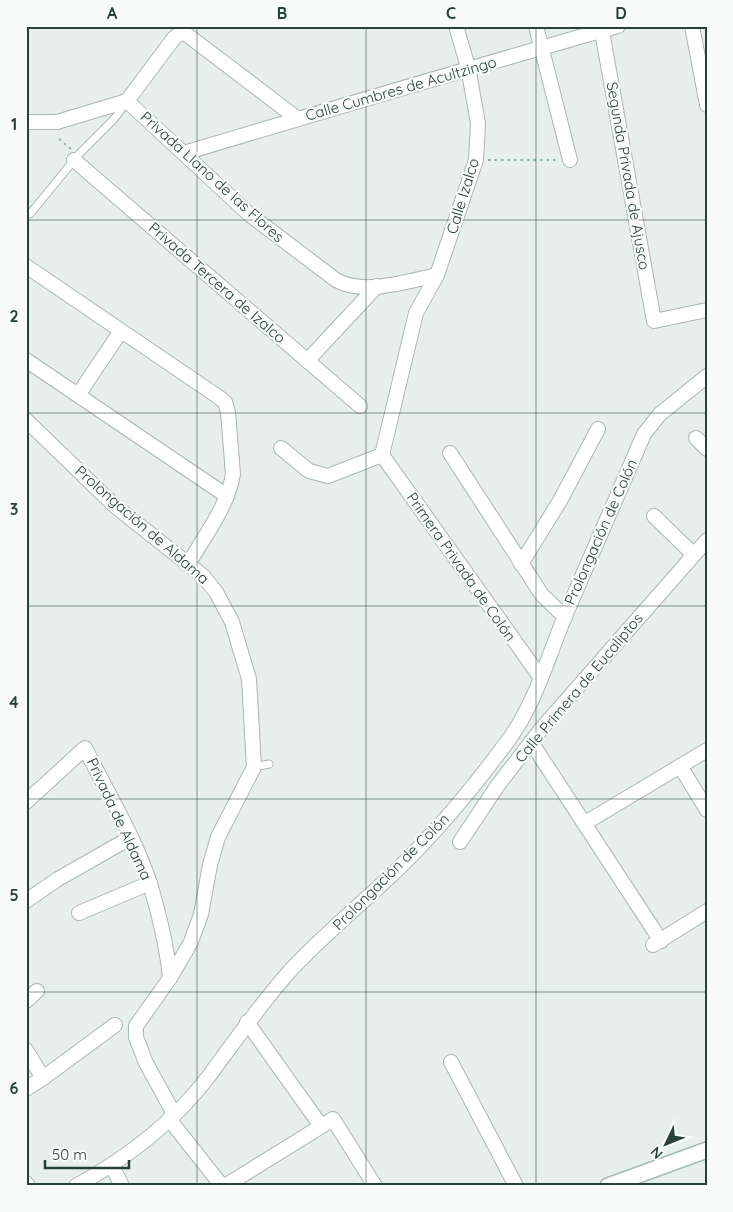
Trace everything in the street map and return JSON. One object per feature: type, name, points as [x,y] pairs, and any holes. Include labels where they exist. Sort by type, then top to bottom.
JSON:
[{"type":"street","name":"Calle Izalco","points":[[382,455],[416,313],[437,275],[476,160],[478,123],[468,67],[456,26]]},
{"type":"street","points":[[536,26],[570,160]]},
{"type":"street","name":"Calle Cumbres de Acultzingo","points":[[184,153],[468,67],[543,49],[602,28],[618,26]]},
{"type":"street","points":[[692,26],[707,105]]},
{"type":"street","name":"Segunda Privada de Ajusco","points":[[602,28],[654,320],[707,310]]},
{"type":"street","name":"Privada Llano de las Flores","points":[[298,119],[186,34],[180,33],[174,38],[128,101],[250,215],[330,276],[350,286],[377,286]]},
{"type":"street","points":[[26,122],[58,122],[128,101]]},
{"type":"street","name":"Privada Tercera de Izalco","points":[[74,160],[360,406]]},
{"type":"street","points":[[26,266],[224,402],[228,412],[233,474],[227,496],[189,563]]},
{"type":"street","points":[[307,361],[377,286],[437,275]]},
{"type":"street","points":[[78,395],[121,330]]},
{"type":"street","points":[[26,360],[227,496]]},
{"type":"street","name":"Prolongación de Colón","points":[[76,1186],[112,1166],[172,1116],[208,1078],[247,1022],[290,972],[402,865],[456,807],[510,738],[529,708],[565,617],[644,434],[660,414],[707,376]]},
{"type":"street","name":"Prolongación de Aldama","points":[[26,420],[115,506],[154,538],[189,563],[216,592],[225,606],[239,641],[252,694],[254,768]]},
{"type":"street","points":[[521,564],[561,499],[598,430]]},
{"type":"street","points":[[696,438],[707,449]]},
{"type":"street","points":[[280,448],[309,471],[328,476],[382,455]]},
{"type":"street","points":[[450,453],[542,594],[565,617]]},
{"type":"street","name":"Primera Privada de Colón","points":[[382,455],[541,678]]},
{"type":"street","points":[[654,516],[693,554]]},
{"type":"street","name":"Calle Primera de Eucaliptos","points":[[460,842],[498,785],[531,742],[707,540]]},
{"type":"street","points":[[531,742],[585,823],[657,943],[707,911]]},
{"type":"street","name":"Privada de Aldama","points":[[26,802],[85,748],[130,838],[150,883],[170,978]]},
{"type":"street","points":[[585,823],[707,750]]},
{"type":"street","points":[[680,766],[707,810]]},
{"type":"street","points":[[254,768],[223,825],[210,865],[197,928],[170,978],[138,1021],[136,1031],[146,1063],[172,1116],[224,1186],[327,1122]]},
{"type":"street","points":[[26,901],[58,879],[130,838]]},
{"type":"street","points":[[78,913],[150,883]]},
{"type":"street","points":[[26,1001],[37,991]]},
{"type":"street","points":[[247,1022],[327,1122],[374,1186]]},
{"type":"street","points":[[26,1089],[115,1025]]},
{"type":"street","points":[[26,1050],[42,1078]]},
{"type":"street","points":[[451,1062],[516,1186]]},
{"type":"street","points":[[615,1184],[707,1150]]},
{"type":"street","points":[[112,1166],[122,1186]]},
{"type":"lane","name":"Privada Llano de las Flores","points":[[30,214],[74,160],[114,119],[128,101]]},
{"type":"lane","points":[[254,768],[269,764]]},
{"type":"path","points":[[59,138],[66,143]]},
{"type":"path","points":[[476,160],[570,160]]}]
